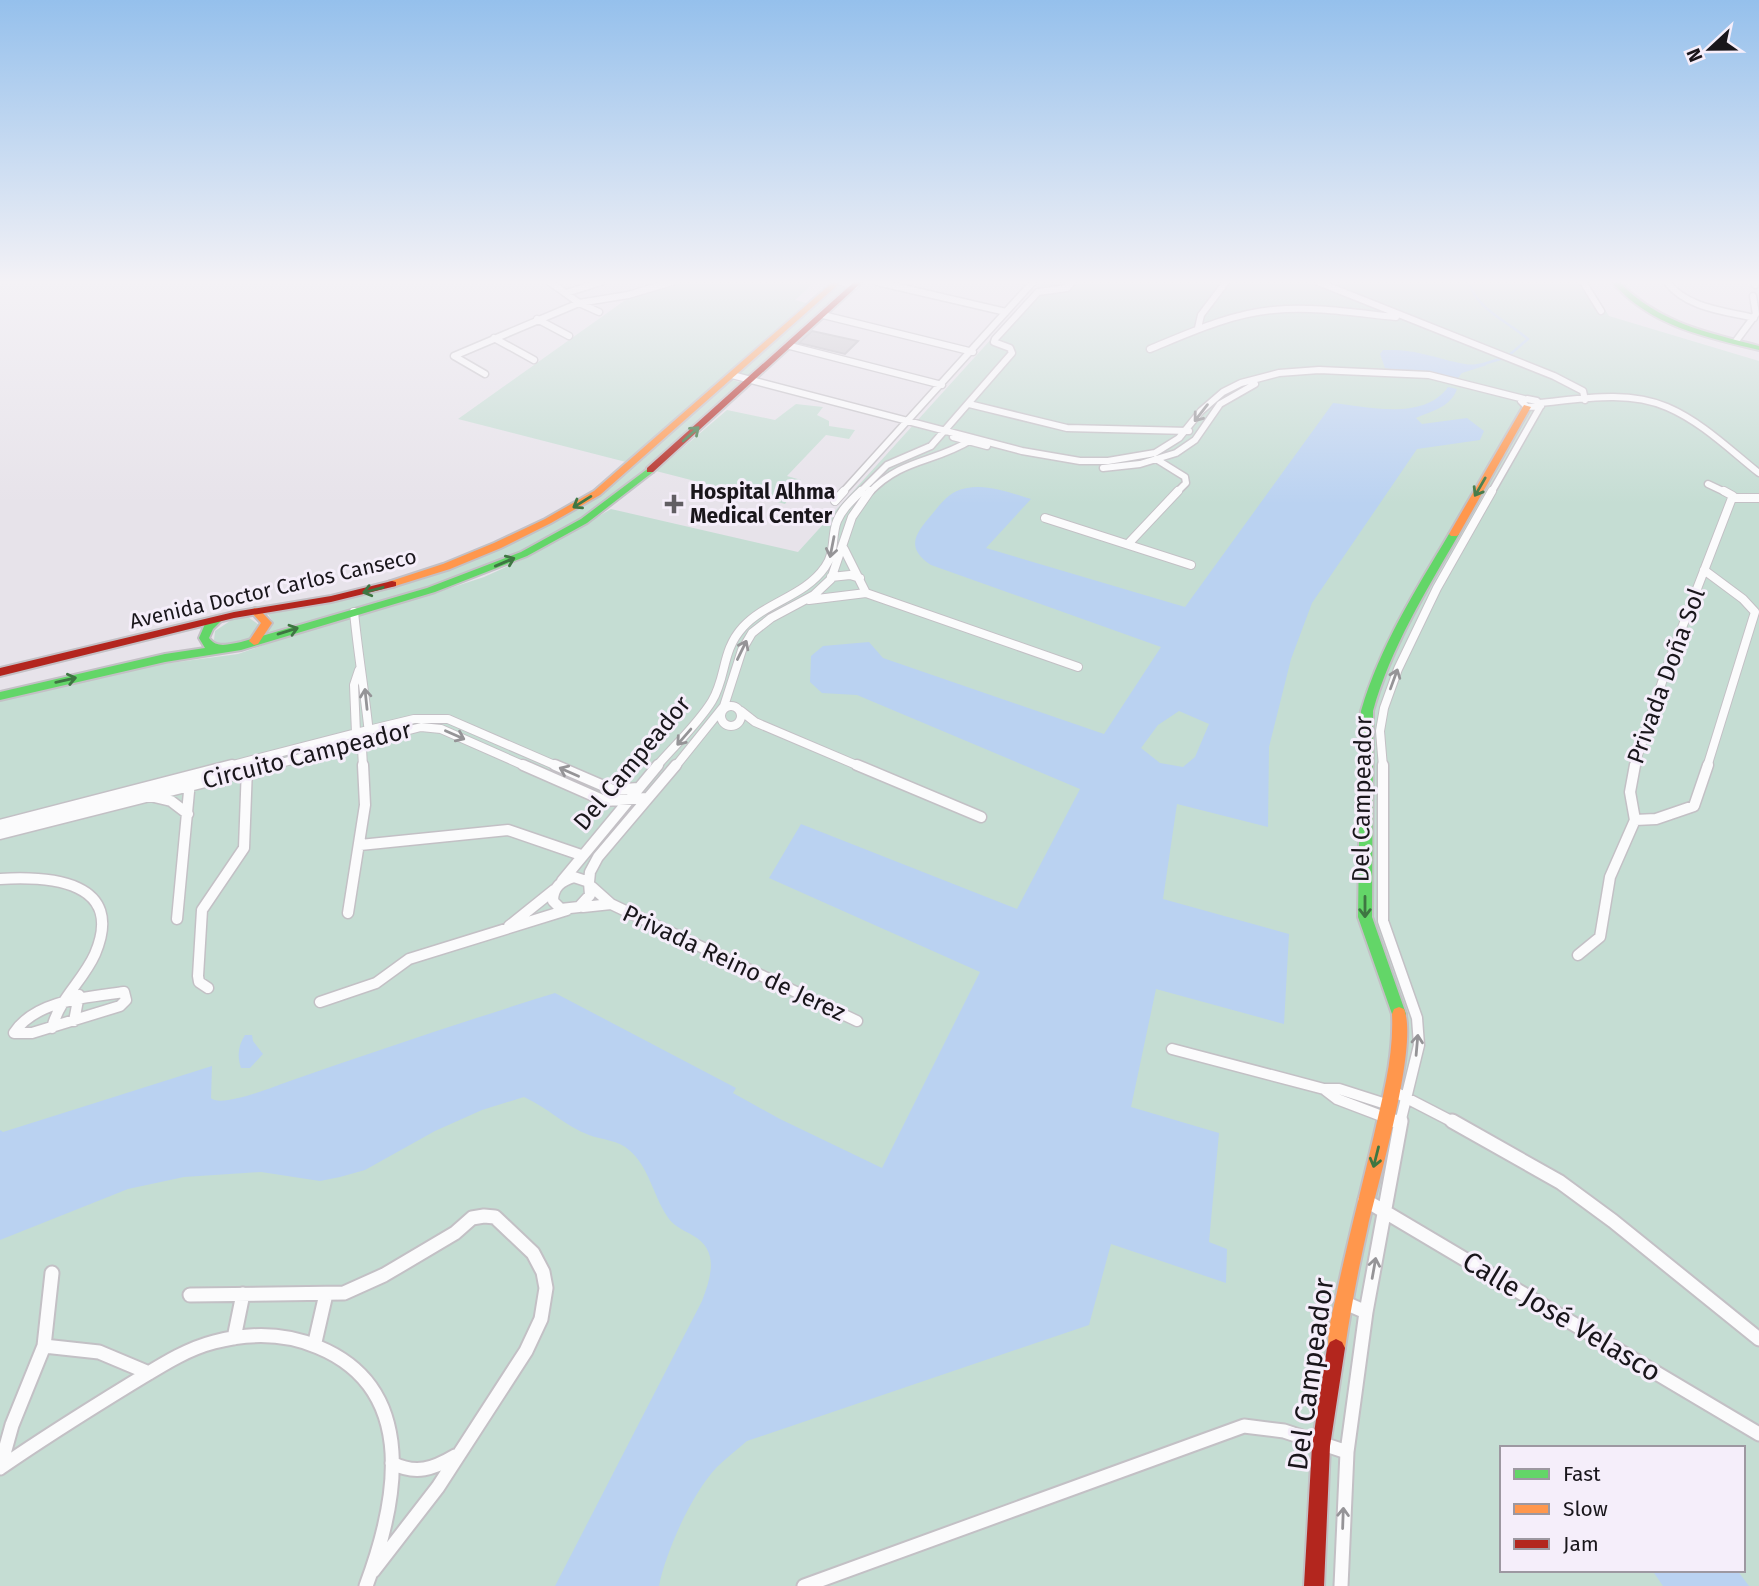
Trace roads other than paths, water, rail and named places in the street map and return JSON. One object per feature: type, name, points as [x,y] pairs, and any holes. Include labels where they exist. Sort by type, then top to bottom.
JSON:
[{"type":"main road","name":"Avenida Doctor Carlos Canseco","points":[[0,672],[223,617],[361,593],[468,559],[555,519],[610,481],[754,356]]},
{"type":"main road","name":"Avenida Doctor Carlos Canseco","points":[[0,696],[165,658],[251,643],[431,590],[498,565],[566,532],[601,511],[779,356]]},
{"type":"main road","name":"Del Campeador","points":[[1314,1586],[1321,1446],[1343,1302],[1387,1110],[1401,1034],[1398,1010],[1365,917],[1367,711],[1372,690],[1396,635],[1430,585],[1500,464],[1530,404]]},
{"type":"main road","points":[[630,464],[647,464],[650,470]]},
{"type":"main road","points":[[610,481],[611,490],[622,494]]},
{"type":"main road","points":[[251,643],[262,633],[267,623],[255,611]]},
{"type":"main road","points":[[223,617],[209,627],[204,638],[209,646],[223,650]]},
{"type":"street","points":[[454,356],[485,374]]},
{"type":"street","points":[[527,356],[534,360]]},
{"type":"street","points":[[830,356],[942,384]]},
{"type":"street","points":[[835,501],[969,356]]},
{"type":"street","name":"Del Campeador","points":[[562,881],[712,701],[720,682],[726,653],[742,628],[754,617],[811,583],[825,568],[832,552],[836,523],[844,508],[887,465],[926,449],[970,404],[1010,356]]},
{"type":"street","points":[[1506,356],[1571,385],[1585,394],[1586,400]]},
{"type":"street","points":[[1510,358],[1557,375],[1603,399]]},
{"type":"street","points":[[828,580],[844,549],[849,522],[857,508],[881,481],[902,466],[972,439],[1080,461],[1114,461],[1150,454],[1172,445],[1217,397],[1237,385],[1261,380],[1318,374],[1413,378],[1461,386],[1530,404],[1603,399],[1643,400],[1671,409],[1759,473]]},
{"type":"street","points":[[732,375],[1078,467],[1116,467],[1158,460],[1186,448],[1201,433],[1220,404],[1261,380]]},
{"type":"street","points":[[970,404],[1067,428],[1201,433]]},
{"type":"street","points":[[926,449],[934,454]]},
{"type":"street","points":[[1128,544],[1186,482],[1185,477],[1150,454]]},
{"type":"street","points":[[1709,484],[1733,496],[1759,498]]},
{"type":"street","name":"Privada Doña Sol","points":[[1635,820],[1630,792],[1631,776],[1668,664],[1733,496]]},
{"type":"street","points":[[1045,519],[1191,565]]},
{"type":"street","points":[[844,549],[866,593]]},
{"type":"street","points":[[825,568],[828,580],[838,596]]},
{"type":"street","points":[[1578,955],[1600,937],[1602,906],[1621,844],[1635,820],[1656,819],[1694,806],[1741,664],[1755,612],[1743,599],[1704,570]]},
{"type":"street","points":[[811,583],[850,575],[860,578]]},
{"type":"street","name":"Del Campeador","points":[[591,884],[590,872],[597,857],[719,713],[731,689],[738,656],[753,632],[804,601],[828,580]]},
{"type":"street","name":"Del Campeador","points":[[1341,1586],[1347,1452],[1366,1312],[1400,1123],[1419,1045],[1417,1018],[1383,921],[1383,760],[1380,731],[1384,708],[1430,585]]},
{"type":"street","points":[[804,601],[866,593],[1078,667]]},
{"type":"street","points":[[354,612],[359,670],[365,681],[369,734]]},
{"type":"street","name":"Circuito Campeador","points":[[359,670],[354,685],[359,741]]},
{"type":"street","points":[[712,701],[721,722],[732,724],[742,718],[731,689]]},
{"type":"street","points":[[698,720],[732,707],[755,722],[981,817]]},
{"type":"street","name":"Circuito Campeador","points":[[1,829],[190,780],[359,741],[369,734],[448,719],[613,790],[657,786]]},
{"type":"street","name":"Circuito Campeador","points":[[422,722],[605,801],[647,798]]},
{"type":"street","name":"Del Campeador","points":[[705,732],[732,724],[755,722]]},
{"type":"street","points":[[348,913],[365,805],[359,741]]},
{"type":"street","points":[[498,754],[509,745]]},
{"type":"street","points":[[208,988],[200,982],[198,976],[202,910],[212,891],[241,857],[244,848],[247,766]]},
{"type":"street","points":[[177,919],[190,780]]},
{"type":"street","name":"Circuito Campeador","points":[[1,829],[149,795],[190,780]]},
{"type":"street","points":[[149,795],[171,801],[188,814]]},
{"type":"street","points":[[605,801],[611,820]]},
{"type":"street","points":[[360,845],[508,830],[581,855]]},
{"type":"street","points":[[0,879],[36,876],[58,879],[82,887],[93,895],[101,914],[101,929],[96,949],[79,983],[58,1004],[52,1028]]},
{"type":"street","points":[[320,1002],[376,983],[410,959],[508,927],[531,923],[581,907],[590,898],[591,884],[580,877],[562,881],[508,927]]},
{"type":"street","name":"Privada Reino de Jerez","points":[[591,884],[611,904],[858,1021]]},
{"type":"street","points":[[554,890],[552,896],[556,906],[567,910]]},
{"type":"street","name":"Privada Reino de Jerez","points":[[581,907],[611,904]]},
{"type":"street","points":[[1388,982],[1406,983]]},
{"type":"street","points":[[74,1021],[79,983]]},
{"type":"street","points":[[124,992],[126,995],[120,1006],[52,1028],[19,1035],[14,1033],[19,1024],[58,1004],[79,999],[124,992]]},
{"type":"street","points":[[1172,1049],[1324,1089],[1337,1099],[1387,1110],[1403,1109]]},
{"type":"street","points":[[1391,1090],[1407,1096],[1560,1182],[1643,1244],[1759,1339]]},
{"type":"street","points":[[1387,1110],[1400,1123]]},
{"type":"street","name":"Calle José Velasco","points":[[1365,1200],[1759,1434]]},
{"type":"street","points":[[190,1295],[344,1293],[384,1275],[455,1233],[472,1218],[495,1217],[533,1254],[543,1272],[546,1288],[541,1319],[526,1351],[438,1487],[373,1571]]},
{"type":"street","points":[[0,1468],[12,1425],[44,1346],[52,1273]]},
{"type":"street","points":[[234,1338],[243,1294]]},
{"type":"street","points":[[315,1342],[326,1294]]},
{"type":"street","points":[[1343,1302],[1366,1312]]},
{"type":"street","points":[[0,1468],[67,1422],[181,1354],[215,1341],[234,1338],[276,1335],[315,1342],[341,1357],[363,1377],[379,1397],[386,1415],[393,1451],[392,1463],[384,1529],[373,1571],[366,1586]]},
{"type":"street","points":[[44,1346],[67,1345],[122,1358],[149,1373]]},
{"type":"street","points":[[804,1586],[1244,1426],[1258,1425],[1292,1432],[1321,1446],[1347,1452]]},
{"type":"street","points":[[392,1463],[406,1472],[435,1469],[459,1453]]},
{"type":"water","points":[[1381,356],[1433,356],[1471,365],[1487,365],[1462,373],[1458,378],[1385,368]]},
{"type":"water","points":[[1448,387],[1457,389],[1445,405],[1416,418],[1422,424],[1467,418],[1484,431],[1480,440],[1417,449],[1312,603],[1291,659],[1269,747],[1268,827],[1177,804],[1163,899],[1289,934],[1284,1024],[1156,989],[1131,1107],[1219,1133],[1209,1242],[1227,1249],[1226,1283],[1111,1244],[1089,1325],[747,1441],[717,1467],[698,1492],[674,1540],[659,1586],[555,1586],[702,1301],[710,1274],[707,1248],[669,1219],[646,1173],[636,1157],[625,1147],[580,1131],[524,1097],[482,1110],[435,1131],[365,1170],[340,1177],[320,1181],[261,1172],[184,1177],[128,1189],[0,1240],[0,1130],[3,1132],[212,1066],[211,1098],[236,1099],[555,993],[736,1088],[733,1093],[780,1119],[882,1168],[980,972],[769,878],[801,824],[1017,909],[1080,789],[857,695],[822,693],[810,682],[811,656],[823,646],[869,642],[883,658],[1104,734],[1161,647],[931,565],[918,552],[916,540],[922,527],[944,501],[956,491],[975,487],[1031,499],[986,548],[1185,607],[1333,403],[1395,409],[1410,408],[1438,398]],"holes":[[[1179,711],[1209,724],[1195,757],[1183,767],[1160,763],[1141,748],[1158,725]]]},
{"type":"water","points":[[245,1035],[252,1035],[253,1041],[263,1054],[250,1068],[241,1068],[239,1059]]},
{"type":"water","points":[[1653,1572],[1738,1572],[1749,1586],[1663,1586]]},
{"type":"waterway","points":[[1480,365],[1508,356]]},
{"type":"place","name":"Hospital Alhma Medical Center","points":[[674,504]]}]
